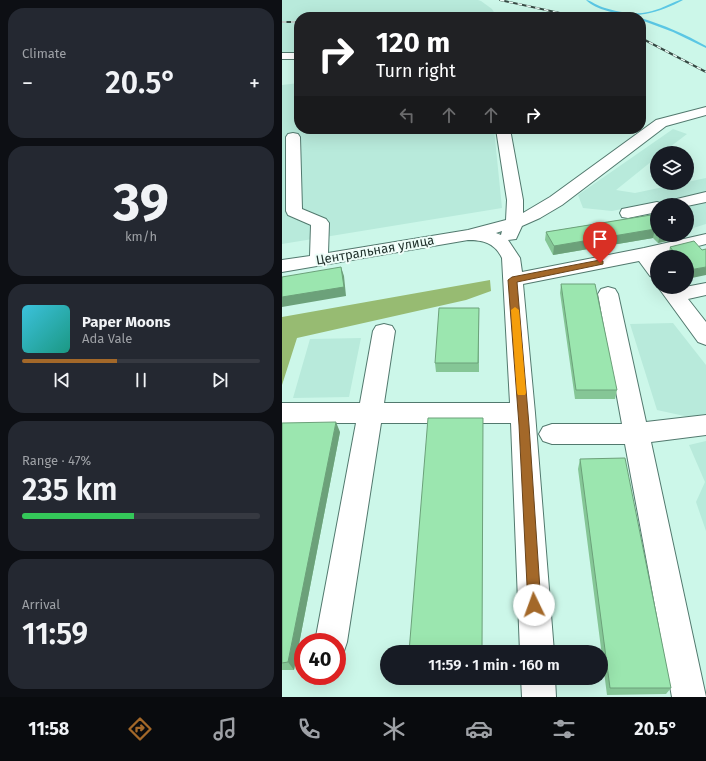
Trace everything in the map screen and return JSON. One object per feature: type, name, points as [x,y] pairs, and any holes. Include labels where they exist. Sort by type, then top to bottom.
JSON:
[{"type":"street","points":[[282,56],[294,56]]},
{"type":"street","points":[[468,234],[514,223],[556,201],[661,123],[705,112]]},
{"type":"street","points":[[504,134],[515,200],[514,223],[510,231],[508,250],[511,258],[523,413],[537,645]]},
{"type":"street","points":[[293,137],[294,211],[320,223],[319,260]]},
{"type":"street","points":[[694,199],[706,197]]},
{"type":"street","points":[[628,213],[650,208]]},
{"type":"street","points":[[468,234],[490,236],[508,250]]},
{"type":"street","name":"Центральная улица","points":[[282,266],[468,234]]},
{"type":"street","points":[[512,280],[644,254],[706,239]]},
{"type":"street","points":[[644,254],[650,262]]},
{"type":"street","points":[[694,290],[706,289]]},
{"type":"street","points":[[608,294],[689,697]]},
{"type":"street","points":[[674,294],[706,337]]},
{"type":"street","points":[[333,633],[384,331]]},
{"type":"street","points":[[282,413],[523,413]]},
{"type":"street","points":[[552,434],[636,434],[706,425]]},
{"type":"street","points":[[538,685],[539,697]]},
{"type":"shaded area","points":[[282,0],[478,0],[492,9],[494,12],[294,12],[294,54],[282,55]]},
{"type":"shaded area","points":[[294,84],[294,134],[495,134],[502,208],[282,244],[282,85]]},
{"type":"shaded area","points":[[673,129],[687,134],[671,146],[650,146],[650,163],[616,190],[635,193],[650,190],[694,190],[694,181],[706,178],[706,192],[676,198],[650,198],[650,203],[612,211],[583,208],[578,195]]},
{"type":"shaded area","points":[[706,201],[706,224],[694,228],[694,204]]},
{"type":"shaded area","points":[[673,323],[706,365],[706,414],[689,417],[657,410],[630,324]]},
{"type":"shaded area","points":[[361,338],[349,397],[293,398],[310,339]]},
{"type":"shaded area","points":[[706,441],[706,531],[696,502],[705,482],[689,445]]},
{"type":"green space","points":[[490,280],[491,291],[466,300],[297,338],[282,385],[282,317]]},
{"type":"building","points":[[650,215],[650,230],[554,246],[546,232]]},
{"type":"building","points":[[694,241],[702,250],[706,249],[706,267],[694,269],[694,250],[672,250],[670,247]]},
{"type":"building","points":[[341,267],[344,287],[282,297],[282,277]]},
{"type":"building","points":[[561,284],[595,284],[617,390],[576,390]]},
{"type":"building","points":[[439,308],[479,308],[478,363],[435,363]]},
{"type":"building","points":[[428,418],[483,418],[482,645],[410,645]]},
{"type":"building","points":[[336,422],[288,662],[282,663],[282,423]]},
{"type":"building","points":[[625,458],[671,688],[610,688],[608,673],[608,645],[604,645],[580,459]]},
{"type":"waterway","points":[[587,0],[597,7],[618,12]]},
{"type":"waterway","points":[[646,13],[682,0]]},
{"type":"waterway","points":[[646,21],[674,31],[706,47]]},
{"type":"railway","points":[[500,0],[555,12]]},
{"type":"railway","points":[[282,22],[294,22]]},
{"type":"railway","points":[[646,41],[706,72]]},
{"type":"slow traffic","points":[[515,310],[522,393]]},
{"type":"route","points":[[534,605],[524,425],[512,280],[600,263]]}]
